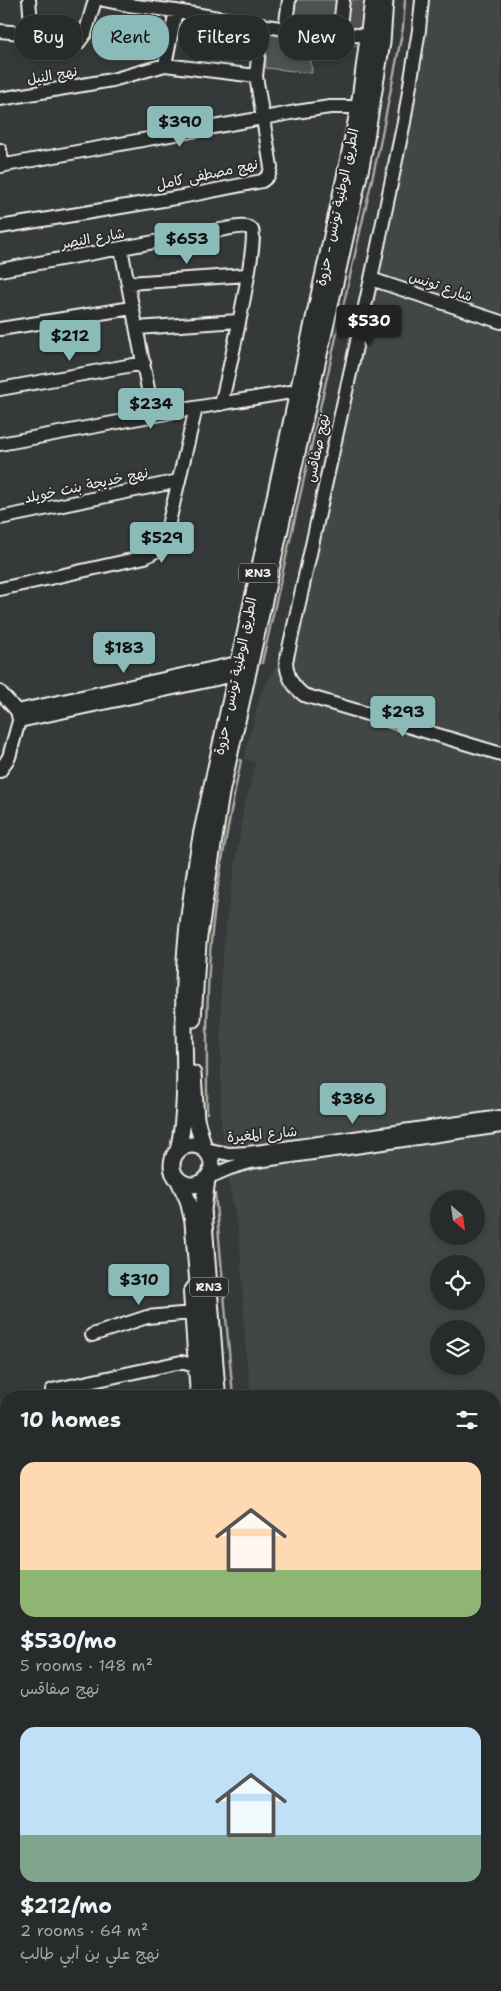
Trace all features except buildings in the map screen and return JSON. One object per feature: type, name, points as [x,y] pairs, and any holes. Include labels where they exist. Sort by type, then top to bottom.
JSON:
[{"type":"main road","name":"الطريق الوطنية تونس - حزوة","points":[[204,1149],[195,1109],[193,1016],[198,944],[212,847],[231,747],[362,162],[368,36],[373,0]]},
{"type":"main road","name":"الطريق الوطنية تونس - حزوة","points":[[178,1150],[184,1123],[184,982],[190,908],[201,836],[297,391],[382,42],[385,0]]},
{"type":"main road","points":[[178,1150],[191,1145],[204,1149]]},
{"type":"main road","name":"RN3","points":[[204,1149],[212,1163],[207,1179],[203,1210],[217,1390]]},
{"type":"main road","name":"RN3","points":[[178,1150],[171,1166],[188,1200],[192,1222],[207,1390]]},
{"type":"main road","points":[[179,1181],[193,1186],[207,1179]]},
{"type":"street","points":[[82,40],[95,0]]},
{"type":"street","points":[[104,0],[202,15]]},
{"type":"street","points":[[287,15],[289,0]]},
{"type":"street","points":[[342,15],[344,0]]},
{"type":"street","name":"نهج صفاقس","points":[[422,0],[404,122],[286,662],[287,671],[294,686],[304,695],[501,754]]},
{"type":"street","points":[[165,65],[176,11]]},
{"type":"street","points":[[0,31],[15,32]]},
{"type":"street","points":[[354,35],[368,36]]},
{"type":"street","name":"نهج مصطفى كامل","points":[[0,228],[262,181],[270,173],[271,167],[256,76],[258,60]]},
{"type":"street","name":"نهج النيل","points":[[0,99],[112,80],[165,65],[256,76]]},
{"type":"street","points":[[0,150],[1,166],[264,117],[330,108],[365,107]]},
{"type":"street","name":"شارع النصر","points":[[0,270],[226,229],[247,227],[251,229],[253,236],[247,275],[232,360],[221,404]]},
{"type":"street","points":[[121,248],[153,415]]},
{"type":"street","points":[[128,283],[247,275]]},
{"type":"street","name":"شارع تونس","points":[[371,279],[501,322]]},
{"type":"street","points":[[0,329],[132,308]]},
{"type":"street","points":[[137,328],[238,321]]},
{"type":"street","points":[[0,388],[144,363]]},
{"type":"street","points":[[0,444],[153,415],[297,391]]},
{"type":"street","points":[[0,589],[145,558],[163,547],[196,408]]},
{"type":"street","name":"نهج خديجة بنت خويلد","points":[[0,518],[179,481]]},
{"type":"street","points":[[18,716],[236,669]]},
{"type":"street","points":[[0,692],[18,716],[9,757],[0,771]]},
{"type":"street","name":"شارع المغيرة","points":[[204,1149],[229,1154],[248,1153],[501,1117]]},
{"type":"street","name":"شارع المغيرة","points":[[207,1179],[230,1168],[257,1161],[501,1126]]},
{"type":"street","points":[[197,1390],[190,1292],[198,1281]]},
{"type":"street","points":[[92,1335],[147,1317],[192,1313]]},
{"type":"street","points":[[52,1390],[180,1362],[195,1366]]},
{"type":"shaded area","points":[[285,0],[368,0],[361,47],[354,46],[354,15],[282,15]]},
{"type":"shaded area","points":[[417,0],[501,0],[501,1390],[250,1390],[246,1354],[240,1241],[229,1184],[221,1121],[221,973],[226,925],[244,808],[256,762],[244,758],[261,693],[279,661],[415,32]]},
{"type":"shaded area","points":[[269,22],[279,23],[279,60],[311,60],[312,73],[266,68],[266,60],[269,60]]},
{"type":"waterway","points":[[262,663],[380,144],[403,28],[405,0]]},
{"type":"waterway","points":[[207,1113],[208,1005],[211,941],[220,873],[241,760]]},
{"type":"waterway","points":[[215,1193],[232,1390]]}]
